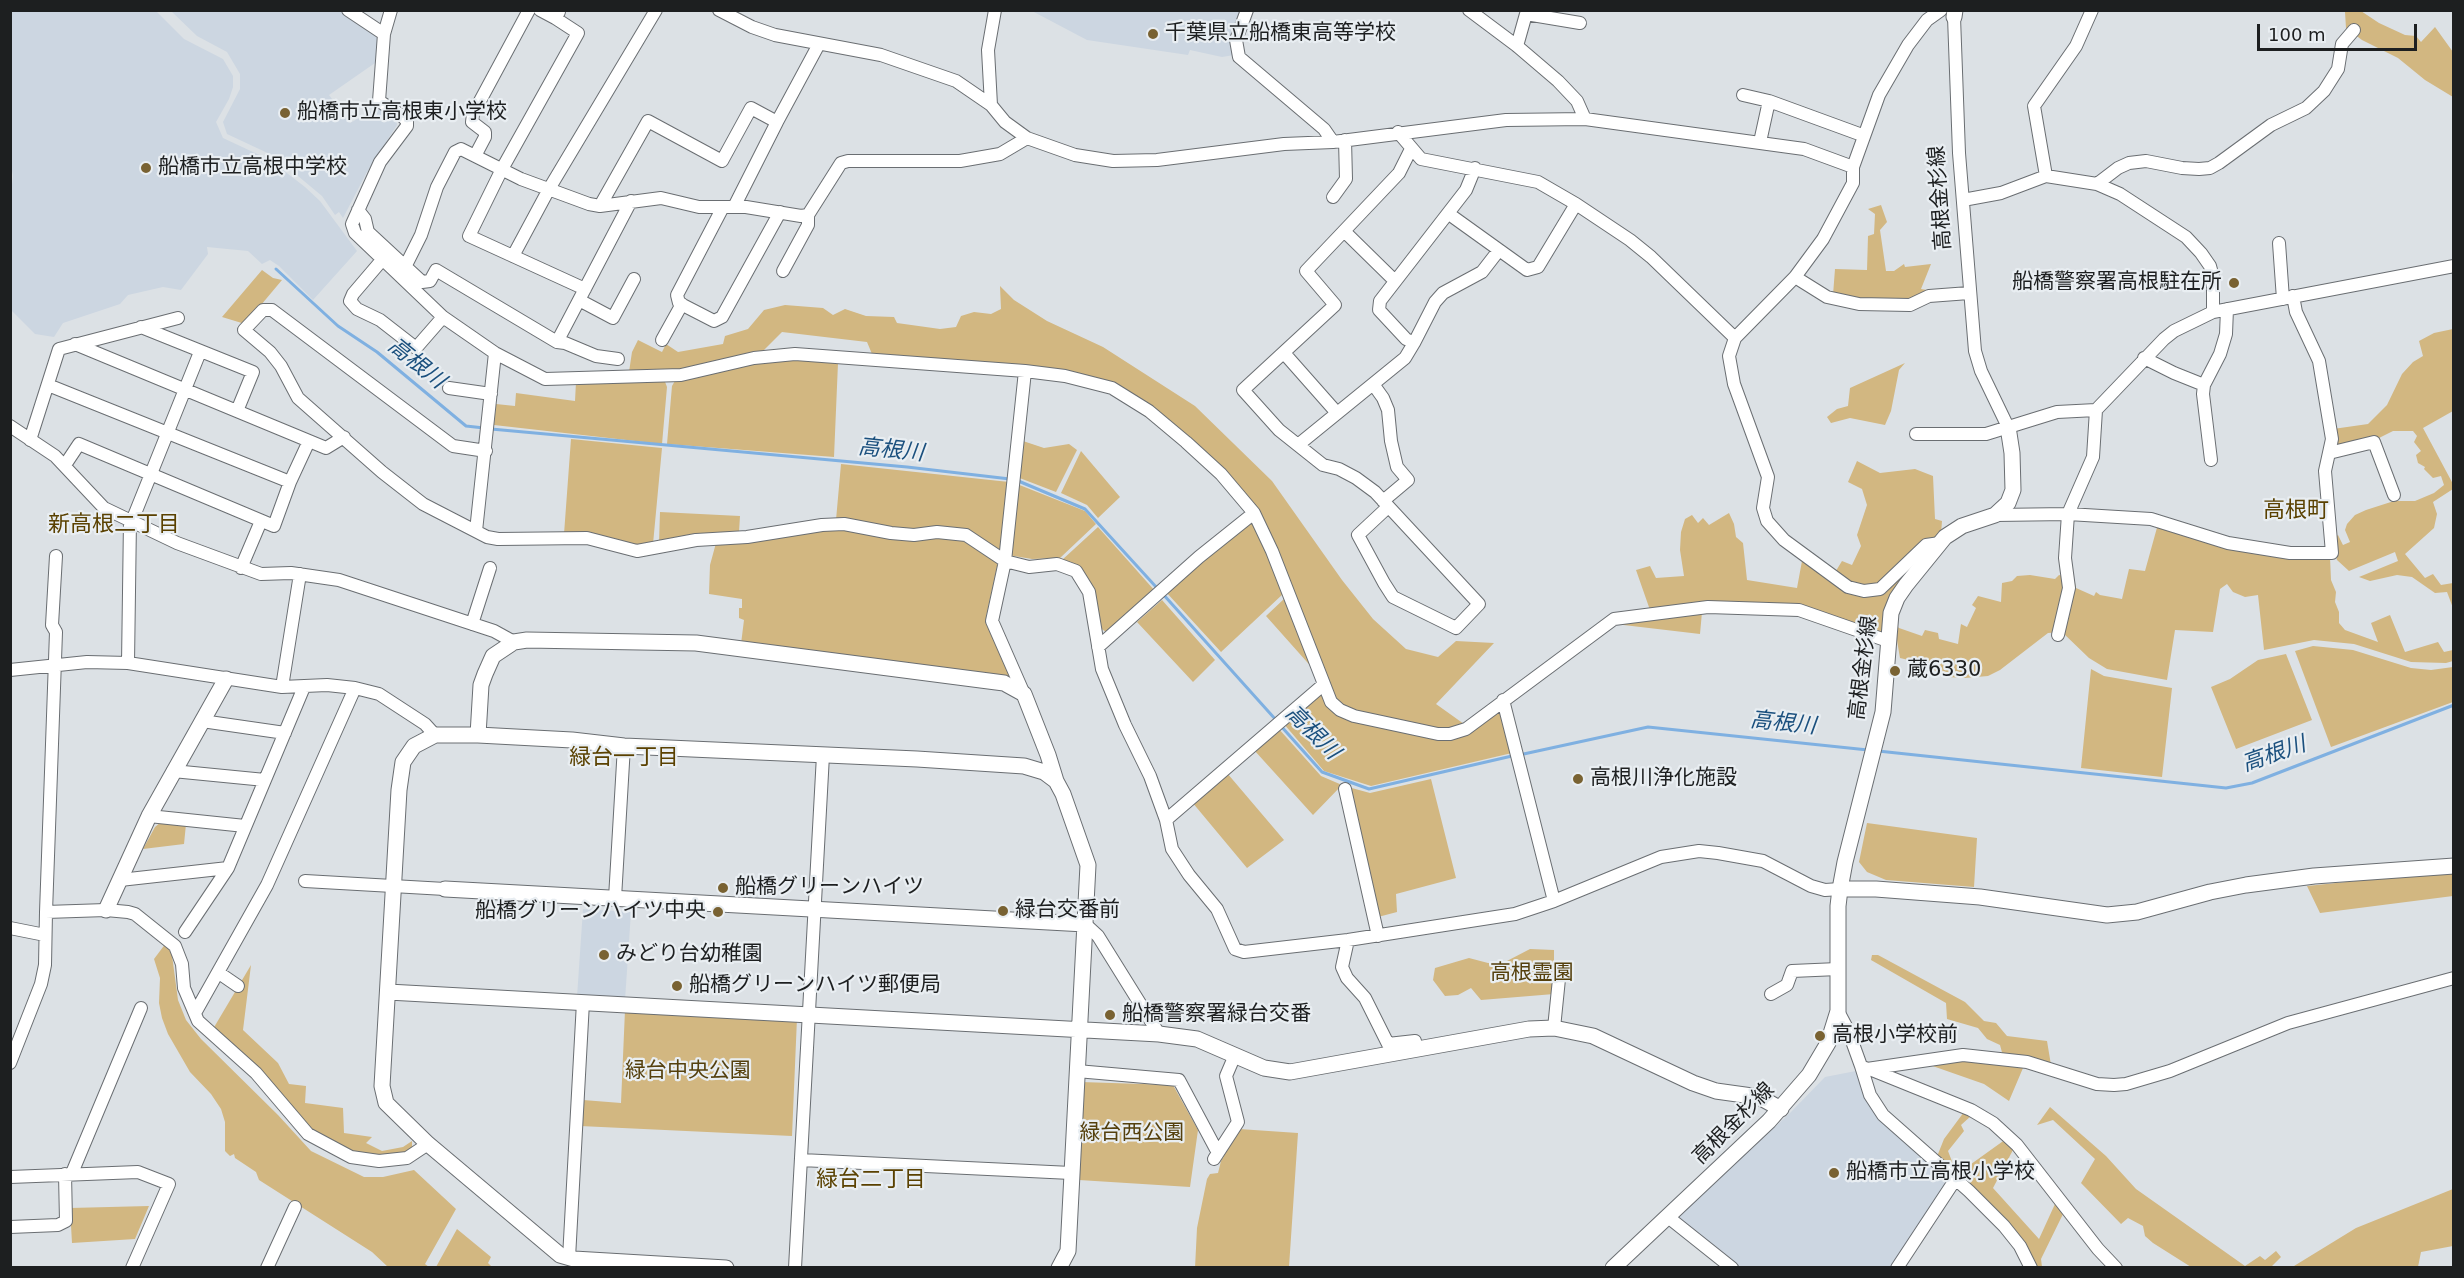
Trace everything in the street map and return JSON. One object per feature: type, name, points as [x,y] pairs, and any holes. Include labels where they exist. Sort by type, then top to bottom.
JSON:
[{"type":"street","points":[[348,10],[384,34]]},
{"type":"street","points":[[391,10],[384,34],[379,101],[401,115],[407,121],[407,126],[380,162],[352,224],[355,233],[443,317],[495,352],[545,379],[681,375],[754,358],[795,354],[1025,371],[1065,376],[1112,388],[1149,411],[1221,474],[1254,513],[1272,551],[1331,702],[1340,710],[1354,716],[1438,734],[1450,734],[1466,729],[1614,620],[1708,607],[1799,610],[1888,641]]},
{"type":"street","points":[[475,156],[485,132],[472,122],[473,114],[529,10]]},
{"type":"street","points":[[540,10],[557,14],[578,33],[502,169],[469,236],[513,256],[582,295],[613,318],[634,279]]},
{"type":"street","points":[[513,256],[549,189],[656,10]]},
{"type":"street","points":[[718,10],[752,27],[819,44],[873,53],[956,81],[991,105],[1005,122],[1027,138],[1075,155],[1128,162],[1284,144],[1339,141],[1506,120],[1585,119],[1804,149],[1852,167]]},
{"type":"street","points":[[991,105],[988,50],[995,10]]},
{"type":"street","points":[[1247,10],[1236,40],[1239,57],[1339,141],[1346,179],[1334,197]]},
{"type":"street","points":[[1469,10],[1517,46],[1570,94],[1577,101],[1585,119]]},
{"type":"street","points":[[2046,176],[2034,106],[2076,46],[2092,10]]},
{"type":"street","points":[[1940,543],[1926,545],[1880,589],[1864,591],[1848,587],[1784,540],[1767,521],[1762,508],[1768,477],[1731,374],[1728,356],[1735,338],[1795,277],[1823,239],[1853,183],[1852,167],[1862,135],[1894,66],[1927,20],[1946,12]]},
{"type":"street","name":"高根金杉線","points":[[1613,1268],[1781,1108],[1818,1062],[1834,1028],[1838,1011],[1840,889],[1883,712],[1891,613],[1897,598],[1940,543],[1962,526],[1995,515],[2008,503],[2013,490],[2012,453],[2008,427],[1981,370],[1975,351],[1946,12]]},
{"type":"street","points":[[1517,46],[1526,14],[1580,23]]},
{"type":"street","points":[[2097,184],[2118,168],[2139,161],[2199,169],[2210,168],[2219,163],[2271,125],[2306,108],[2324,91],[2338,69],[2342,44],[2354,30]]},
{"type":"street","points":[[780,212],[722,317],[714,321],[682,304],[677,295],[777,122],[819,44]]},
{"type":"street","points":[[1743,95],[1769,101],[1862,135]]},
{"type":"street","points":[[1760,142],[1769,101]]},
{"type":"street","points":[[600,206],[648,121],[722,161],[751,108],[777,122]]},
{"type":"street","points":[[1398,132],[1421,159],[1538,182],[1576,204],[1651,257],[1735,338]]},
{"type":"street","points":[[783,271],[808,225],[808,215],[841,163],[848,161],[960,161],[1000,154],[1027,138]]},
{"type":"street","points":[[405,267],[421,235],[437,187],[455,152],[461,149],[549,189],[600,206],[661,198],[699,207],[728,207],[808,215]]},
{"type":"street","points":[[1373,384],[1388,410],[1391,441],[1397,467],[1408,480],[1385,504],[1358,535],[1393,597],[1456,628],[1479,604],[1385,504],[1356,478],[1339,469],[1323,465],[1279,430],[1244,390],[1335,305],[1306,271],[1399,173],[1411,149]]},
{"type":"street","points":[[1414,343],[1406,339],[1379,310],[1380,301],[1449,214],[1466,190],[1475,168]]},
{"type":"street","points":[[1963,200],[2001,193],[2046,176],[2097,184],[2120,194],[2186,237],[2201,253],[2210,266],[2213,277],[2213,312]]},
{"type":"street","points":[[557,342],[631,201]]},
{"type":"street","points":[[1449,214],[1527,270],[1538,267],[1576,204]]},
{"type":"street","points":[[358,210],[365,219],[368,232],[422,282],[430,281],[436,270],[557,342],[596,356],[618,359]]},
{"type":"street","points":[[1344,231],[1395,281]]},
{"type":"street","points":[[1995,515],[2068,514],[2151,519],[2228,543],[2290,553],[2332,553],[2325,471],[2332,439],[2319,361],[2288,298],[2279,243]]},
{"type":"street","points":[[1298,445],[1405,358],[1435,302],[1443,293],[1482,272],[1499,250]]},
{"type":"street","points":[[382,260],[352,294],[350,301],[357,309],[380,320],[416,348],[443,317]]},
{"type":"street","points":[[2058,635],[2069,588],[2065,558],[2068,514],[2093,457],[2096,410],[2144,358],[2174,331],[2213,312],[2454,266]]},
{"type":"street","points":[[1795,277],[1827,297],[1859,304],[1910,304],[1929,296],[1969,293]]},
{"type":"street","points":[[662,340],[682,304]]},
{"type":"street","points":[[2211,460],[2203,393],[2204,385],[2220,354],[2226,334],[2227,309]]},
{"type":"street","points":[[486,451],[453,446],[272,310],[262,310],[244,330],[270,352],[281,366],[298,398],[382,472],[423,504],[476,531],[498,539],[586,538],[637,551],[696,540],[747,537],[822,525],[844,524],[891,533],[914,535],[937,532],[966,535],[1005,561],[1029,567],[1057,564],[1076,571],[1089,592],[1102,669],[1125,725],[1150,776],[1166,820],[1172,849],[1189,875],[1217,909],[1235,949],[1244,952],[1378,936],[1515,914],[1554,901],[1660,857],[1699,851],[1718,852],[1763,861],[1811,886],[1825,890],[1876,889],[1980,897],[2107,915],[2137,912],[2246,885],[2314,876],[2454,866]]},
{"type":"street","points":[[30,440],[58,349],[178,318]]},
{"type":"street","points":[[141,327],[253,372],[237,411]]},
{"type":"street","points":[[75,344],[326,448],[344,437]]},
{"type":"street","points":[[128,663],[131,520],[200,352]]},
{"type":"street","points":[[476,531],[495,352]]},
{"type":"street","points":[[1284,353],[1337,413]]},
{"type":"street","points":[[2144,358],[2204,385]]},
{"type":"street","points":[[1025,371],[1005,561],[992,621],[1024,693],[1088,865],[1068,1251],[1059,1268]]},
{"type":"street","points":[[48,385],[290,483]]},
{"type":"street","points":[[449,388],[491,394]]},
{"type":"street","points":[[1917,434],[1986,434],[2057,412],[2096,410]]},
{"type":"street","points":[[10,426],[65,465],[104,508],[177,543],[261,574],[300,574],[339,580],[494,631],[514,642]]},
{"type":"street","points":[[65,465],[79,444],[274,526],[309,441]]},
{"type":"street","points":[[2329,453],[2374,442],[2394,495]]},
{"type":"street","points":[[1098,647],[1254,513]]},
{"type":"street","points":[[241,568],[261,521]]},
{"type":"street","points":[[10,1063],[41,984],[45,965],[56,632],[52,625],[56,556]]},
{"type":"street","points":[[472,624],[490,568]]},
{"type":"street","points":[[282,687],[300,574]]},
{"type":"street","points":[[478,735],[482,685],[492,656],[514,642],[527,640],[696,643],[996,681],[1024,693]]},
{"type":"street","points":[[10,670],[87,662],[128,663],[282,687],[327,685],[355,688],[379,694],[425,724],[435,735]]},
{"type":"street","points":[[106,910],[173,771],[226,679]]},
{"type":"street","points":[[1166,820],[1323,685]]},
{"type":"street","points":[[185,932],[228,868],[304,687]]},
{"type":"street","points":[[195,1013],[267,885],[355,688]]},
{"type":"street","points":[[1503,700],[1554,901]]},
{"type":"street","points":[[202,721],[285,733]]},
{"type":"street","points":[[726,1268],[568,1258],[552,1250],[428,1144],[386,1103],[382,1086],[399,790],[403,762],[414,746],[435,735],[478,735],[572,740],[624,746],[1024,766],[1044,772],[1056,781]]},
{"type":"street","points":[[615,898],[624,746]]},
{"type":"street","points":[[795,1268],[823,755]]},
{"type":"street","points":[[173,771],[265,780]]},
{"type":"street","points":[[1345,789],[1378,936]]},
{"type":"street","points":[[150,816],[245,826]]},
{"type":"street","points":[[120,880],[228,868]]},
{"type":"street","points":[[305,881],[1085,924],[1098,936],[1159,1034]]},
{"type":"street","points":[[46,912],[106,910],[135,914],[175,946],[182,964],[184,988],[198,1021],[256,1073],[308,1134],[351,1157],[379,1161],[407,1158],[428,1144]]},
{"type":"street","points":[[10,928],[45,935]]},
{"type":"street","points":[[1348,940],[1342,967],[1347,978],[1365,998],[1388,1044],[1416,1041],[1417,1050]]},
{"type":"street","points":[[1771,994],[1787,985],[1792,971],[1838,969]]},
{"type":"street","points":[[219,973],[238,986]]},
{"type":"street","points":[[1865,1068],[1963,1055],[2027,1062],[2097,1084],[2126,1084],[2170,1071],[2288,1023],[2454,978]]},
{"type":"street","points":[[1554,1028],[1559,979]]},
{"type":"street","points":[[388,992],[1159,1034],[1197,1039],[1264,1068],[1290,1072],[1529,1029],[1554,1028],[1593,1036],[1693,1083],[1716,1091],[1759,1097],[1781,1108]]},
{"type":"street","points":[[568,1258],[583,1002]]},
{"type":"street","points":[[10,1227],[58,1225],[66,1221],[68,1174],[141,1008]]},
{"type":"street","points":[[1838,1011],[1865,1068],[1870,1095],[1883,1115],[2004,1226],[2020,1246],[2031,1268]]},
{"type":"street","points":[[1077,1071],[1179,1080],[1216,1157],[1238,1122],[1226,1076],[1235,1055]]},
{"type":"street","points":[[1865,1068],[1971,1110],[1993,1123],[2017,1144],[2098,1249],[2116,1268]]},
{"type":"street","points":[[801,1160],[1071,1173]]},
{"type":"street","points":[[10,1177],[138,1172],[169,1184],[132,1268]]},
{"type":"street","points":[[1897,1268],[1955,1180]]},
{"type":"street","points":[[267,1268],[295,1207]]},
{"type":"street","points":[[1668,1217],[1732,1268]]},
{"type":"shaded area","name":"船橋市立高根中学校","points":[[10,11],[156,11],[184,39],[223,59],[233,76],[233,87],[229,99],[216,122],[223,138],[270,160],[305,187],[320,201],[357,251],[313,300],[270,260],[262,264],[248,251],[207,247],[208,254],[181,290],[163,287],[128,295],[120,304],[63,323],[54,337],[35,334],[11,310],[10,202],[13,176],[10,160]]},
{"type":"shaded area","name":"船橋市立高根東小学校","points":[[171,11],[341,11],[379,35],[375,63],[329,95],[350,123],[377,108],[396,118],[397,125],[367,172],[343,218],[339,212],[335,215],[322,196],[274,156],[227,134],[223,122],[240,89],[240,74],[227,52],[197,36]]},
{"type":"shaded area","name":"千葉県立船橋東高等学校","points":[[1032,11],[1243,11],[1233,31],[1234,55],[1222,57],[1190,50],[1188,55],[1087,40]]},
{"type":"shaded area","name":"みどり台幼稚園","points":[[583,909],[631,912],[625,1000],[577,997]]},
{"type":"shaded area","name":"船橋市立高根小学校","points":[[1856,1071],[1868,1099],[1951,1182],[1892,1267],[1740,1267],[1677,1218],[1790,1113],[1825,1077]]},
{"type":"green space","points":[[2334,11],[2361,11],[2379,23],[2405,35],[2416,36],[2421,42],[2435,27],[2453,52],[2453,97],[2425,80],[2398,58],[2362,40],[2346,28],[2345,12]]},
{"type":"green space","points":[[1881,205],[1887,222],[1880,230],[1886,271],[1894,271],[1904,264],[1905,267],[1931,264],[1921,289],[1927,290],[1912,301],[1894,302],[1833,295],[1835,269],[1867,270],[1868,236],[1874,234],[1875,214],[1868,209]]},
{"type":"green space","points":[[262,270],[273,278],[282,280],[245,324],[222,317]]},
{"type":"green space","points":[[1000,286],[1014,300],[1047,321],[1103,347],[1195,406],[1272,481],[1342,580],[1373,619],[1406,649],[1438,657],[1456,641],[1494,643],[1436,704],[1464,724],[1448,730],[1437,728],[1356,711],[1343,706],[1334,699],[1258,511],[1112,385],[872,354],[867,342],[782,332],[763,351],[667,374],[629,372],[632,352],[638,340],[662,352],[666,344],[678,352],[723,344],[725,336],[748,329],[764,310],[785,305],[823,308],[833,315],[845,309],[866,316],[894,317],[897,323],[940,329],[956,327],[961,316],[974,312],[991,314],[1001,309]]},
{"type":"green space","points":[[2453,329],[2453,411],[2423,428],[2453,484],[2453,489],[2433,502],[2437,514],[2434,528],[2405,554],[2425,578],[2433,574],[2441,585],[2453,583],[2453,608],[2447,592],[2435,593],[2412,577],[2397,575],[2370,581],[2359,577],[2398,561],[2395,552],[2349,571],[2337,560],[2332,540],[2338,535],[2343,545],[2350,542],[2345,530],[2355,515],[2394,501],[2415,501],[2434,493],[2444,485],[2441,476],[2433,478],[2424,469],[2425,467],[2418,463],[2416,455],[2421,451],[2414,442],[2417,436],[2413,431],[2393,431],[2375,440],[2333,449],[2333,429],[2368,424],[2387,405],[2402,374],[2413,362],[2423,356],[2419,341],[2434,333]]},
{"type":"green space","points":[[797,360],[838,363],[834,457],[667,444],[672,386],[676,379],[764,362]]},
{"type":"green space","points":[[1905,363],[1899,370],[1891,411],[1885,425],[1850,418],[1831,423],[1827,417],[1837,409],[1848,406],[1850,388]]},
{"type":"green space","points":[[664,379],[667,387],[662,444],[494,425],[496,404],[515,406],[516,393],[575,401],[576,382]]},
{"type":"green space","points":[[571,439],[662,448],[653,544],[649,547],[564,534]]},
{"type":"green space","points":[[1023,441],[1044,448],[1069,444],[1077,450],[1056,492],[1017,477]]},
{"type":"green space","points":[[1081,451],[1120,497],[1098,518],[1087,505],[1061,493]]},
{"type":"green space","points":[[1857,461],[1880,473],[1915,469],[1933,476],[1935,519],[1942,521],[1941,534],[1882,636],[1798,606],[1650,610],[1636,570],[1650,566],[1656,578],[1684,576],[1680,550],[1681,532],[1685,519],[1692,515],[1698,523],[1703,518],[1709,525],[1729,513],[1736,537],[1743,543],[1747,580],[1797,588],[1802,561],[1831,579],[1842,561],[1852,565],[1861,546],[1857,535],[1867,505],[1862,489],[1848,482]]},
{"type":"green space","points":[[841,464],[1009,482],[1000,553],[966,531],[913,532],[836,520]]},
{"type":"green space","points":[[1017,484],[1085,511],[1096,524],[1060,558],[1032,559],[1008,555]]},
{"type":"green space","points":[[660,512],[740,516],[739,532],[659,543]]},
{"type":"green space","points":[[1253,521],[1283,594],[1221,652],[1166,592]]},
{"type":"green space","points":[[2158,524],[2330,557],[2331,580],[2336,592],[2335,602],[2339,612],[2339,623],[2345,630],[2378,642],[2371,623],[2390,615],[2405,652],[2438,642],[2444,652],[2453,650],[2453,661],[2446,663],[2411,662],[2354,644],[2314,640],[2264,650],[2258,595],[2245,597],[2233,592],[2227,584],[2220,589],[2213,632],[2175,630],[2167,680],[2107,669],[2089,658],[2062,632],[2048,633],[2000,670],[1988,676],[1947,677],[1921,663],[1900,658],[1894,623],[1899,628],[1922,636],[1925,630],[1938,633],[1939,639],[1958,644],[1961,624],[1967,627],[1976,608],[1972,605],[1978,596],[2001,602],[2002,583],[2012,581],[2017,576],[2030,575],[2055,579],[2059,575],[2064,576],[2066,584],[2075,583],[2076,588],[2094,596],[2096,592],[2100,595],[2122,599],[2129,569],[2145,571]]},
{"type":"green space","points":[[1098,527],[1155,591],[1106,632],[1099,627],[1079,568],[1062,560]]},
{"type":"green space","points":[[842,528],[963,541],[998,562],[986,617],[1012,674],[1008,677],[741,644],[744,620],[739,618],[739,608],[742,608],[742,599],[709,594],[710,565],[716,543]]},
{"type":"green space","points":[[1285,598],[1315,671],[1266,616]]},
{"type":"green space","points":[[1162,600],[1215,660],[1193,682],[1137,622]]},
{"type":"green space","points":[[1702,612],[1700,634],[1615,624]]},
{"type":"green space","points":[[2313,646],[2353,650],[2411,668],[2431,670],[2453,667],[2453,702],[2331,747],[2295,651]]},
{"type":"green space","points":[[2286,654],[2312,720],[2236,749],[2211,687],[2230,679],[2258,660]]},
{"type":"green space","points":[[2091,669],[2104,676],[2172,688],[2162,777],[2081,768]]},
{"type":"green space","points":[[1322,691],[1330,706],[1435,738],[1501,707],[1512,753],[1371,786],[1324,771],[1284,724]]},
{"type":"green space","points":[[1278,728],[1321,776],[1342,785],[1313,815],[1254,750]]},
{"type":"green space","points":[[1227,773],[1284,840],[1247,868],[1192,802]]},
{"type":"green space","points":[[1431,779],[1456,878],[1396,894],[1397,912],[1378,917],[1348,787],[1370,793]]},
{"type":"green space","points":[[161,822],[186,824],[184,844],[143,849],[155,827]]},
{"type":"green space","points":[[1867,823],[1977,838],[1974,887],[1886,880],[1867,872],[1859,862]]},
{"type":"green space","points":[[2453,871],[2453,896],[2320,913],[2307,886]]},
{"type":"green space","points":[[166,943],[171,948],[178,1000],[186,1020],[201,1039],[311,1151],[364,1177],[383,1177],[414,1170],[456,1209],[425,1264],[429,1267],[388,1267],[372,1252],[259,1180],[256,1172],[235,1158],[234,1154],[230,1156],[225,1151],[225,1122],[221,1109],[211,1094],[190,1072],[168,1034],[162,1018],[159,1003],[160,978],[154,959]]},
{"type":"green space","name":"高根霊園","points":[[1530,949],[1554,950],[1554,994],[1481,1000],[1471,988],[1458,995],[1445,996],[1433,980],[1435,968],[1469,958],[1488,963],[1505,962]]},
{"type":"green space","points":[[1872,955],[1878,955],[1965,1002],[1984,1021],[1996,1023],[2007,1036],[2047,1041],[2051,1065],[2003,1056],[2000,1045],[1987,1039],[1978,1028],[1947,1019],[1946,1003],[1871,960]]},
{"type":"green space","points":[[251,965],[243,1030],[278,1063],[289,1084],[306,1086],[305,1103],[343,1108],[344,1133],[372,1137],[366,1143],[382,1151],[403,1147],[412,1141],[412,1147],[403,1154],[361,1156],[309,1128],[213,1029]]},
{"type":"green space","name":"緑台中央公園","points":[[625,1010],[797,1018],[792,1136],[580,1126],[583,1100],[621,1103]]},
{"type":"green space","points":[[1964,1060],[2023,1068],[2009,1101],[1984,1084],[1924,1063]]},
{"type":"green space","name":"緑台西公園","points":[[1081,1082],[1173,1085],[1198,1130],[1190,1187],[1079,1180]]},
{"type":"green space","points":[[2050,1107],[2106,1156],[2136,1189],[2245,1266],[2260,1256],[2265,1260],[2276,1251],[2281,1257],[2271,1267],[2191,1267],[2153,1243],[2145,1236],[2143,1226],[2128,1218],[2121,1224],[2081,1183],[2095,1159],[2053,1120],[2037,1125]]},
{"type":"green space","points":[[1964,1112],[1971,1116],[1961,1125],[1964,1131],[1948,1151],[1953,1164],[1959,1168],[1967,1167],[2006,1139],[2014,1148],[1993,1188],[2039,1239],[2055,1204],[2063,1214],[2041,1259],[2042,1267],[2035,1267],[1936,1159],[1944,1139]]},
{"type":"green space","points":[[1239,1129],[1298,1133],[1289,1267],[1195,1268],[1197,1228],[1207,1179],[1210,1174],[1218,1173],[1221,1161]]},
{"type":"green space","points":[[2453,1189],[2453,1246],[2421,1252],[2418,1267],[2279,1267],[2294,1266],[2356,1228]]},
{"type":"green space","points":[[149,1206],[135,1239],[72,1243],[70,1208]]},
{"type":"green space","points":[[457,1229],[491,1257],[488,1263],[492,1267],[436,1267]]},
{"type":"waterway","name":"高根川","points":[[276,269],[338,326],[377,352],[466,426],[484,428]]},
{"type":"waterway","name":"高根川","points":[[491,429],[907,467],[1010,479]]},
{"type":"waterway","name":"高根川","points":[[1016,480],[1085,509],[1157,588]]},
{"type":"waterway","name":"高根川","points":[[1162,593],[1276,720]]},
{"type":"waterway","name":"高根川","points":[[1878,751],[2226,788],[2252,783],[2454,705]]},
{"type":"waterway","name":"高根川","points":[[1280,725],[1322,772],[1369,789],[1512,756]]},
{"type":"waterway","name":"高根川","points":[[1519,755],[1648,727],[1868,750]]},
{"type":"place","name":"千葉県立船橋東高等学校","points":[[1153,34]]},
{"type":"place","name":"船橋市立高根東小学校","points":[[285,113]]},
{"type":"place","name":"船橋市立高根中学校","points":[[146,168]]},
{"type":"place","name":"船橋警察署高根駐在所","points":[[2234,283]]},
{"type":"place","name":"蔵6330","points":[[1895,671]]},
{"type":"place","name":"高根川浄化施設","points":[[1578,779]]},
{"type":"place","name":"船橋グリーンハイツ","points":[[723,888]]},
{"type":"place","name":"緑台交番前","points":[[1003,911]]},
{"type":"place","name":"船橋グリーンハイツ中央","points":[[718,912]]},
{"type":"place","name":"みどり台幼稚園","points":[[604,955]]},
{"type":"place","name":"船橋グリーンハイツ郵便局","points":[[677,986]]},
{"type":"place","name":"船橋警察署緑台交番","points":[[1110,1015]]},
{"type":"place","name":"高根小学校前","points":[[1820,1036]]},
{"type":"place","name":"船橋市立高根小学校","points":[[1834,1173]]},
{"type":"district","name":"高根町","points":[[2296,511]]},
{"type":"district","name":"新高根二丁目","points":[[114,525]]},
{"type":"district","name":"緑台一丁目","points":[[624,758]]},
{"type":"district","name":"緑台二丁目","points":[[871,1180]]}]
